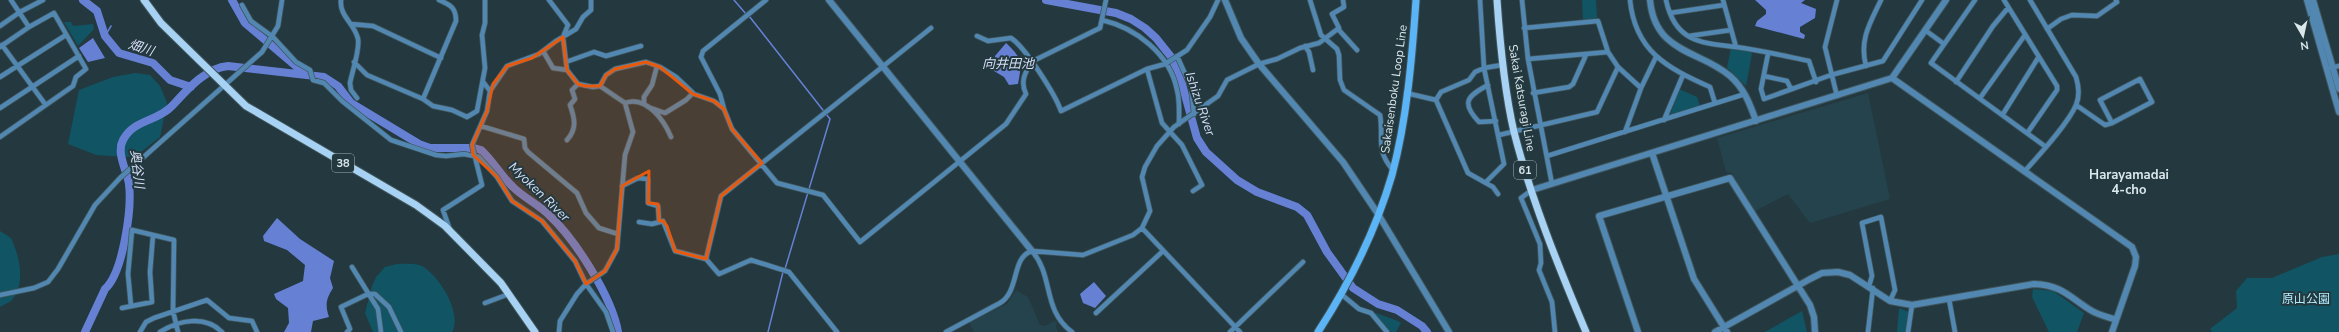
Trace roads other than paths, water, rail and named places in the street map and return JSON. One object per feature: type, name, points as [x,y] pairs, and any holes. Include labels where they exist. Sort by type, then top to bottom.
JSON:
[{"type":"main road","name":"38","points":[[144,0],[162,23],[246,106],[416,205],[451,232],[501,283],[535,332]]},
{"type":"main road","name":"Sakaisenboku Loop Line","points":[[1318,332],[1352,274],[1378,214],[1393,170],[1401,136],[1416,0]]},
{"type":"main road","name":"Sakai Katsuragi Line","points":[[1497,0],[1502,65],[1514,131],[1532,190],[1586,332]]},
{"type":"street","points":[[11,0],[29,26]]},
{"type":"street","points":[[0,26],[20,12],[43,0]]},
{"type":"street","points":[[0,295],[34,288],[48,282],[58,269],[95,205],[120,178],[262,52],[273,37],[278,26],[282,0]]},
{"type":"street","points":[[341,0],[341,10],[351,24],[358,40],[350,83],[351,90],[357,98]]},
{"type":"street","points":[[423,99],[456,21],[456,13],[452,5],[439,0]]},
{"type":"street","points":[[354,62],[367,76],[423,99],[433,106],[452,110],[467,117],[477,111],[484,82],[485,68],[482,35],[485,23],[485,0]]},
{"type":"street","points":[[549,0],[567,21],[567,29],[563,37],[567,70],[578,84],[593,87],[600,86],[625,103],[633,132],[625,155],[617,249],[605,271],[586,284],[577,294],[560,321],[559,332]]},
{"type":"street","points":[[451,232],[443,210],[482,185],[482,180],[473,155],[472,145],[481,126],[490,91],[507,66],[532,58],[576,29],[583,17],[591,10],[591,0]]},
{"type":"street","points":[[766,0],[703,51],[701,57],[720,94],[732,129],[762,163],[777,183],[823,196],[860,242],[1006,124],[1025,99],[1026,94],[1023,85],[1025,72],[1031,62],[1100,28],[1106,2]]},
{"type":"street","points":[[830,0],[1042,264],[1050,304],[1064,326],[1072,332]]},
{"type":"street","points":[[1180,62],[1210,17],[1218,0]]},
{"type":"street","points":[[1225,0],[1241,38],[1259,64],[1343,162],[1378,214],[1449,332]]},
{"type":"street","points":[[1310,0],[1321,35],[1336,49],[1339,55],[1340,80],[1344,90],[1380,115],[1384,160],[1393,170]]},
{"type":"street","points":[[1343,0],[1342,8],[1332,14],[1338,29],[1357,50]]},
{"type":"street","points":[[1480,0],[1484,68],[1504,164],[1486,182]]},
{"type":"street","points":[[1522,0],[1524,28],[1533,93],[1552,184]]},
{"type":"street","points":[[1630,0],[1634,25],[1639,36],[1656,57],[1683,75],[1710,87],[1715,103]]},
{"type":"street","points":[[1650,0],[1656,22],[1670,41],[1681,50],[1723,71],[1737,83],[1745,94],[1756,121]]},
{"type":"street","points":[[1666,0],[1670,13],[1678,26],[1689,36],[1706,44],[1736,47],[1809,61],[1816,82]]},
{"type":"street","points":[[1837,0],[1825,47],[1830,75],[1837,96]]},
{"type":"street","points":[[1866,66],[1863,56],[1864,36],[1881,0]]},
{"type":"street","points":[[1768,54],[1761,89],[1764,99],[1816,82],[1830,75],[1883,61],[1922,0]]},
{"type":"street","points":[[1555,332],[1552,302],[1539,270],[1541,262],[1540,244],[1521,198],[1532,190],[1892,78],[1946,0]]},
{"type":"street","points":[[1975,0],[1931,63],[2028,132],[2046,147]]},
{"type":"street","points":[[2004,0],[2057,90],[2028,132]]},
{"type":"street","points":[[2025,171],[2046,147],[2076,105],[2079,87],[2076,78],[2030,0]]},
{"type":"street","points":[[2047,29],[2061,19],[2072,15],[2097,16],[2117,2],[2116,0]]},
{"type":"street","points":[[2306,0],[2333,67],[2339,112]]},
{"type":"street","points":[[2313,0],[2339,88]]},
{"type":"street","points":[[1670,13],[1724,3],[1736,47]]},
{"type":"street","points":[[242,5],[251,21],[273,37],[296,62],[310,70],[313,80],[324,83],[342,101],[391,140],[436,155],[473,155],[484,162],[497,177],[512,201],[542,220],[575,261],[586,284],[606,312],[613,332]]},
{"type":"street","points":[[1956,82],[1993,26],[2008,8]]},
{"type":"street","points":[[0,129],[2,136],[45,104],[73,86],[76,77],[86,69],[54,13],[29,26],[1,46],[17,65],[45,104]]},
{"type":"street","points":[[1102,20],[1124,26],[1144,38],[1165,64],[1177,90],[1179,124]]},
{"type":"street","points":[[1524,28],[1598,21],[1608,52],[1618,67],[1641,88]]},
{"type":"street","points":[[351,24],[373,26],[441,58]]},
{"type":"street","points":[[706,259],[722,196],[882,65],[930,28]]},
{"type":"street","points":[[946,332],[1002,302],[1014,287],[1021,258],[1025,253],[1032,251],[1083,255],[1133,235],[1142,228],[1150,211],[1143,182],[1143,172],[1157,146],[1179,124],[1218,96],[1227,80],[1259,64],[1277,59],[1305,46],[1325,39],[1338,29]]},
{"type":"street","points":[[1689,36],[1731,30]]},
{"type":"street","points":[[1925,30],[1944,44]]},
{"type":"street","points":[[0,77],[66,35]]},
{"type":"street","points":[[1980,98],[2025,35]]},
{"type":"street","points":[[977,36],[988,41],[1011,38],[1021,46],[1061,111],[1147,69],[1165,64],[1187,50]]},
{"type":"street","points":[[566,62],[594,52],[606,56],[641,46]]},
{"type":"street","points":[[1305,46],[1309,52],[1313,70]]},
{"type":"street","points":[[543,51],[553,68],[567,70]]},
{"type":"street","points":[[1528,59],[1608,52]]},
{"type":"street","points":[[1533,93],[1569,87],[1573,84],[1586,55]]},
{"type":"street","points":[[0,108],[32,85],[79,56]]},
{"type":"street","points":[[1176,57],[1180,62],[1191,87],[1194,114]]},
{"type":"street","points":[[1624,132],[1641,88],[1656,57]]},
{"type":"street","points":[[2003,114],[2038,58]]},
{"type":"street","points":[[600,86],[606,75],[615,69],[646,62],[657,66],[676,77],[693,93],[714,101],[724,109]]},
{"type":"street","points":[[1436,100],[1441,92],[1469,80],[1475,72],[1484,68],[1502,65]]},
{"type":"street","points":[[644,103],[644,97],[652,85],[657,66]]},
{"type":"street","points":[[1498,135],[1597,112],[1618,67]]},
{"type":"street","points":[[1147,69],[1160,117],[1170,133],[1182,145],[1202,185],[1192,191]]},
{"type":"street","points":[[1664,120],[1683,75]]},
{"type":"street","points":[[1764,76],[1787,81],[1791,89]]},
{"type":"street","points":[[1892,78],[2132,247],[2136,257],[2135,266],[2112,332]]},
{"type":"street","points":[[2076,105],[2105,125],[2112,123],[2152,102],[2140,78],[2100,100],[2112,123]]},
{"type":"street","points":[[484,82],[490,91]]},
{"type":"street","points":[[568,140],[575,131],[574,116],[570,106],[575,99],[572,90],[578,84]]},
{"type":"street","points":[[1488,85],[1470,95],[1468,98],[1471,114],[1479,122],[1496,121]]},
{"type":"street","points":[[648,107],[666,113],[686,100],[693,93]]},
{"type":"street","points":[[1406,93],[1436,100]]},
{"type":"street","points":[[1547,156],[1745,94]]},
{"type":"street","points":[[1436,100],[1468,173],[1486,182],[1498,194]]},
{"type":"street","points":[[625,103],[631,101],[644,103],[666,126],[670,137]]},
{"type":"street","points":[[481,126],[496,132],[524,139],[525,148],[528,152],[577,193],[586,213],[599,228],[618,234]]},
{"type":"street","points":[[1652,153],[1694,279],[1725,330]]},
{"type":"street","points":[[622,186],[638,178],[648,179],[648,203],[658,206],[659,221]]},
{"type":"street","points":[[1638,332],[1599,216],[1730,178],[1810,305],[1814,317],[1815,332]]},
{"type":"street","points":[[1868,332],[1872,276],[1862,223],[1881,218],[1895,290],[1890,301]]},
{"type":"street","points":[[639,222],[652,224],[663,220],[675,251],[706,259],[719,274],[751,260],[789,272],[837,332]]},
{"type":"street","points":[[1142,228],[1240,332]]},
{"type":"street","points":[[131,306],[128,274],[132,230],[174,240],[173,311],[178,332]]},
{"type":"street","points":[[122,308],[152,302],[150,272],[153,235]]},
{"type":"street","points":[[1096,313],[1163,251]]},
{"type":"street","points":[[1230,332],[1303,262]]},
{"type":"street","points":[[352,267],[378,309],[381,332]]},
{"type":"street","points":[[1715,332],[1725,330],[1822,273],[1838,272],[1850,275],[1871,287],[1890,301],[1912,306],[2034,284],[2048,284],[2069,294],[2094,312],[2116,320]]},
{"type":"street","points":[[347,332],[350,329],[341,307],[368,294],[375,294],[390,307],[401,332]]},
{"type":"street","points":[[485,303],[509,294]]},
{"type":"street","points":[[1341,294],[1359,309],[1371,313],[1387,332]]},
{"type":"street","points":[[1949,299],[1955,332]]},
{"type":"street","points":[[140,332],[150,320],[207,300],[229,318],[252,320],[257,332]]},
{"type":"street","points":[[1908,332],[1912,306]]},
{"type":"street","points":[[160,332],[176,325],[198,320],[209,322],[222,332]]},
{"type":"water","points":[[1755,0],[1805,0],[1801,3],[1816,9],[1815,18],[1800,27],[1800,32],[1805,35],[1804,39],[1755,26],[1757,21],[1766,14],[1766,10]]},
{"type":"water","points":[[93,38],[105,58],[88,62],[79,48]]},
{"type":"water","name":"向井田池","points":[[1006,43],[1016,53],[1020,61],[1018,84],[1009,85],[1004,77],[994,71],[995,56]]},
{"type":"water","points":[[277,218],[300,239],[334,261],[330,278],[333,288],[327,302],[329,317],[313,321],[311,332],[284,332],[289,323],[288,308],[276,299],[274,294],[303,281],[305,265],[287,250],[264,241],[263,236]]},
{"type":"water","points":[[1094,282],[1106,296],[1095,308],[1083,303],[1080,294]]},
{"type":"waterway","name":"畑川","points":[[83,0],[97,11],[105,36],[119,53],[153,63],[170,80],[191,87]]},
{"type":"waterway","name":"Myoken River","points":[[232,0],[245,23],[304,73]]},
{"type":"waterway","points":[[734,0],[746,14]]},
{"type":"waterway","name":"Ishizu River","points":[[1046,0],[1116,13],[1131,19],[1145,28],[1156,38],[1172,58],[1182,84],[1197,138],[1206,152],[1237,180],[1257,192],[1297,207],[1307,215],[1327,252],[1353,288],[1378,304],[1397,310],[1422,326],[1427,332]]},
{"type":"waterway","points":[[749,16],[830,119],[785,269]]},
{"type":"waterway","points":[[105,36],[111,26]]},
{"type":"waterway","name":"Myoken River","points":[[85,332],[105,289],[117,269],[125,240],[130,195],[129,184],[121,156],[121,145],[123,140],[133,128],[166,111],[190,87],[204,76],[212,71],[228,66],[324,77],[338,86],[351,103],[419,144],[430,148],[474,148],[481,150],[517,191],[545,211],[570,238],[581,253],[600,286],[608,302],[618,332]]},
{"type":"waterway","points":[[768,332],[783,272]]},
{"type":"district","name":"Harayamadai 4-cho","points":[[2129,182]]},
{"type":"water label","name":"奥谷川","points":[[137,169]]},
{"type":"park label","name":"原山公園","points":[[2306,299]]}]
